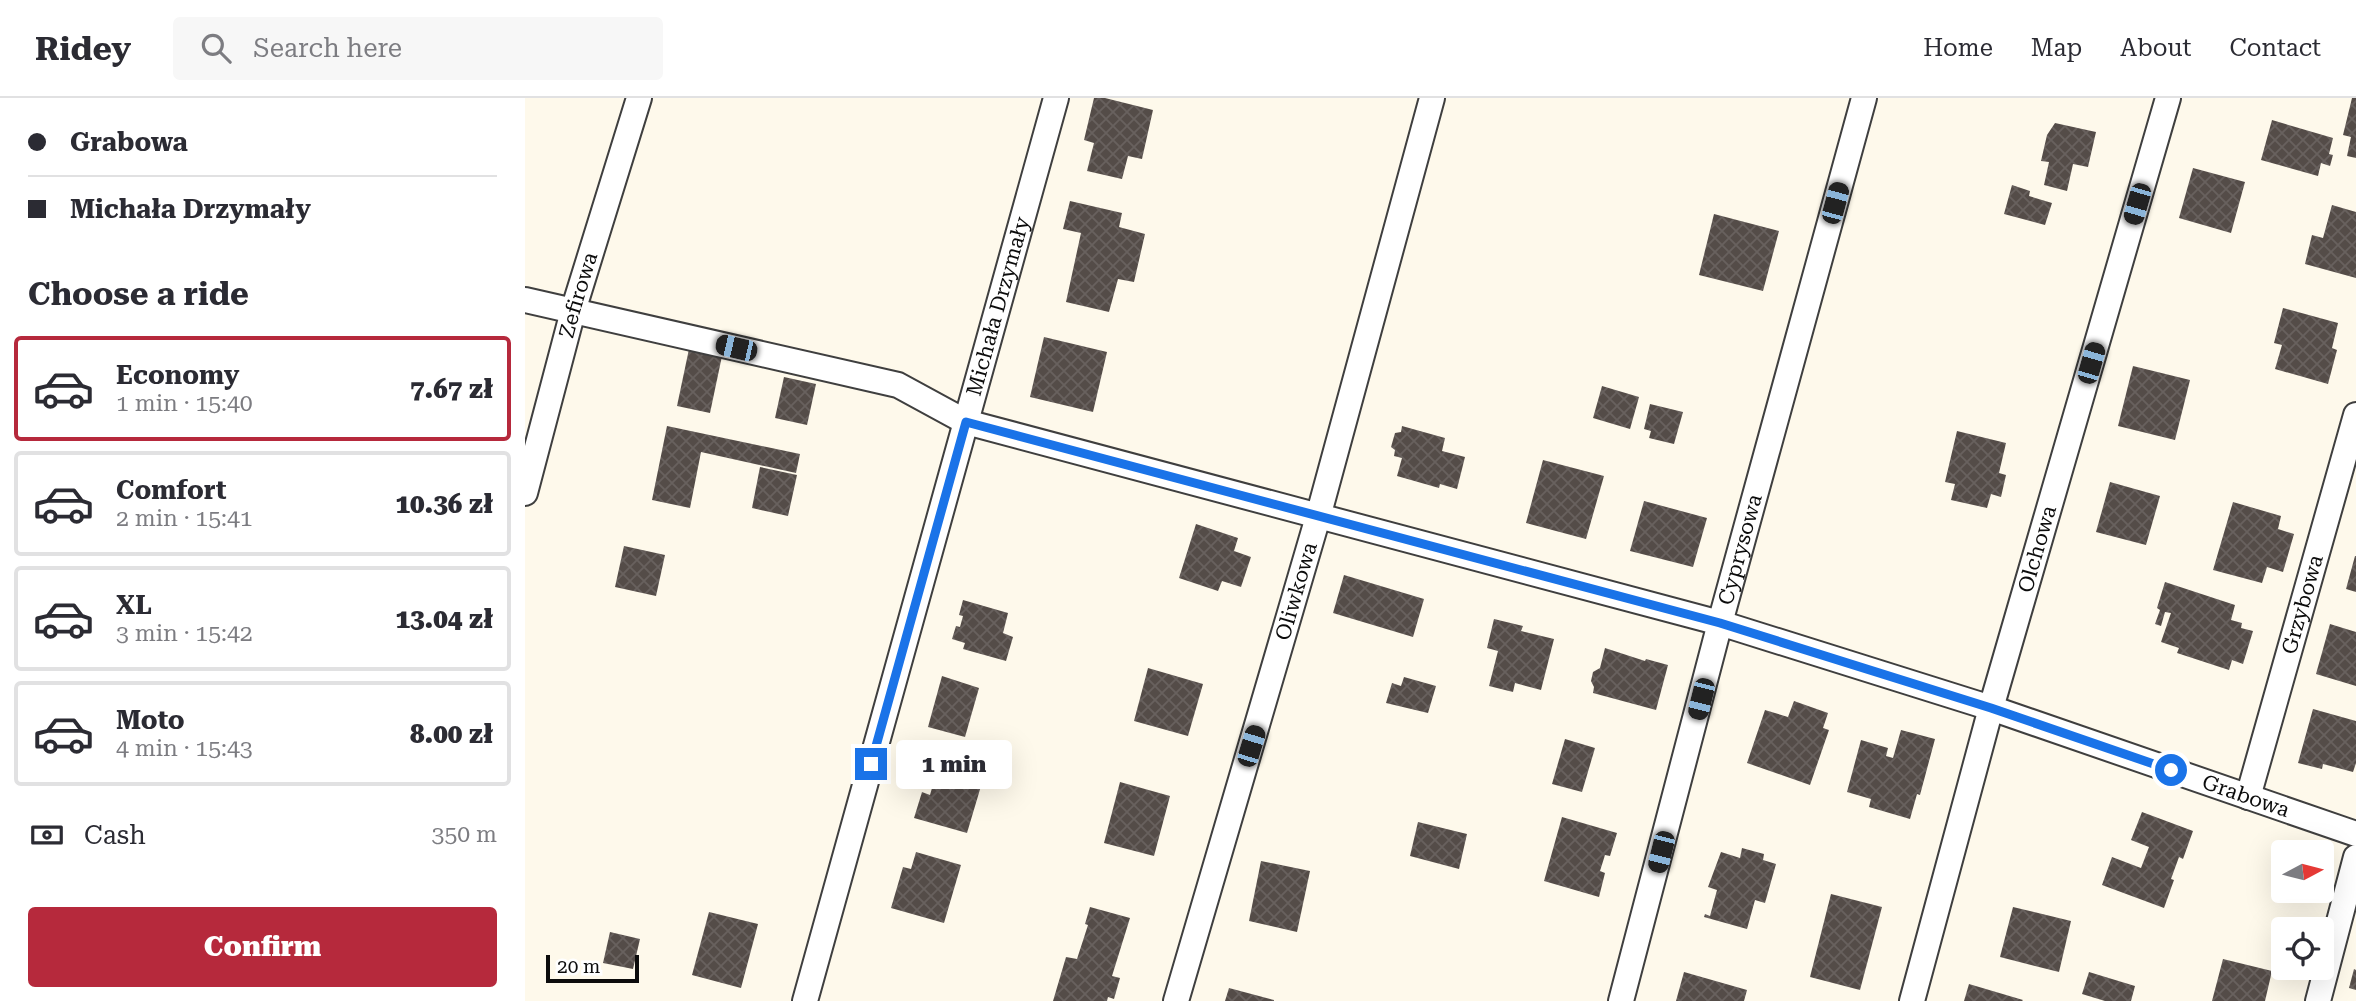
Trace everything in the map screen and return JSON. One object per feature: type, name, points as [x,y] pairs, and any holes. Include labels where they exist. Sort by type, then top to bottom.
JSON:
[{"type":"street","name":"Zefirowa","points":[[525,494],[573,311],[639,98]]},
{"type":"street","name":"Michała Drzymały","points":[[805,1001],[1055,98]]},
{"type":"street","name":"Oliwkowa","points":[[1176,1001],[1318,517],[1432,98]]},
{"type":"street","name":"Cyprysowa","points":[[1621,1001],[1720,623],[1864,98]]},
{"type":"street","name":"Olchowa","points":[[1912,1001],[1991,708],[2168,98]]},
{"type":"street","name":"Grabowa","points":[[525,300],[898,385],[966,422],[1720,623],[1991,708],[2356,834]]},
{"type":"street","name":"Grzybowa","points":[[2248,797],[2356,415]]},
{"type":"street","points":[[2318,1001],[2356,857]]},
{"type":"building","points":[[1094,98],[1105,98],[1153,110],[1142,159],[1128,156],[1122,179],[1087,171],[1094,143],[1084,140]]},
{"type":"building","points":[[2352,98],[2356,98],[2356,158],[2347,156],[2351,137],[2343,135]]},
{"type":"building","points":[[2272,120],[2333,138],[2329,154],[2333,155],[2330,166],[2321,163],[2318,176],[2261,160]]},
{"type":"building","points":[[2055,123],[2096,132],[2088,167],[2073,164],[2067,191],[2044,185],[2049,162],[2041,161],[2047,135]]},
{"type":"building","points":[[2193,168],[2245,182],[2231,233],[2179,218]]},
{"type":"building","points":[[2012,185],[2030,191],[2029,196],[2052,203],[2045,225],[2004,214]]},
{"type":"building","points":[[1070,201],[1122,213],[1119,227],[1145,234],[1134,282],[1118,279],[1109,312],[1066,302],[1081,233],[1063,229]]},
{"type":"building","points":[[2332,205],[2356,212],[2356,278],[2305,264],[2312,235],[2323,238]]},
{"type":"building","points":[[1714,214],[1779,231],[1763,291],[1699,275]]},
{"type":"building","points":[[2283,308],[2338,323],[2332,348],[2337,350],[2328,384],[2275,369],[2282,345],[2274,343]]},
{"type":"building","points":[[1044,337],[1107,352],[1093,412],[1030,397]]},
{"type":"building","points":[[689,349],[722,356],[710,413],[677,406]]},
{"type":"building","points":[[2133,366],[2190,380],[2175,440],[2118,426]]},
{"type":"building","points":[[784,377],[816,384],[807,425],[775,418]]},
{"type":"building","points":[[1602,386],[1639,397],[1630,429],[1593,418]]},
{"type":"building","points":[[1650,404],[1683,412],[1674,444],[1649,438],[1651,431],[1644,429]]},
{"type":"building","points":[[667,426],[800,454],[796,473],[701,452],[690,508],[652,500]]},
{"type":"building","points":[[1402,426],[1445,438],[1442,451],[1465,457],[1457,489],[1440,484],[1439,488],[1397,476],[1402,458],[1394,456],[1395,450],[1391,447],[1395,433],[1401,432]]},
{"type":"building","points":[[1957,431],[2006,443],[1999,473],[2006,475],[2001,497],[1991,494],[1987,508],[1951,500],[1955,484],[1945,482]]},
{"type":"building","points":[[1543,460],[1604,476],[1586,539],[1526,523]]},
{"type":"building","points":[[760,467],[797,475],[788,516],[752,508]]},
{"type":"building","points":[[2110,482],[2160,496],[2146,545],[2096,532]]},
{"type":"building","points":[[1644,501],[1707,518],[1693,567],[1630,551]]},
{"type":"building","points":[[2233,502],[2281,516],[2278,529],[2294,534],[2283,572],[2267,567],[2262,583],[2213,570]]},
{"type":"building","points":[[1196,524],[1238,538],[1234,551],[1251,557],[1241,587],[1222,581],[1218,591],[1179,578]]},
{"type":"building","points":[[624,546],[665,555],[656,596],[615,587]]},
{"type":"building","points":[[2356,556],[2356,592],[2346,589]]},
{"type":"building","points":[[1344,575],[1424,599],[1413,637],[1333,613]]},
{"type":"building","points":[[2165,582],[2235,605],[2231,620],[2242,623],[2241,628],[2253,631],[2243,664],[2232,660],[2229,670],[2177,653],[2179,648],[2161,642],[2171,613],[2165,612],[2161,626],[2155,624]]},
{"type":"building","points":[[963,600],[1008,613],[1003,633],[1013,637],[1006,661],[963,649],[965,643],[952,639],[956,626],[960,627],[963,616],[959,615]]},
{"type":"building","points":[[1494,619],[1523,626],[1521,631],[1554,639],[1541,690],[1515,683],[1513,692],[1489,686],[1498,651],[1487,648]]},
{"type":"building","points":[[2330,624],[2356,632],[2356,686],[2316,674]]},
{"type":"building","points":[[1605,648],[1645,661],[1646,659],[1668,665],[1656,710],[1593,693],[1593,672],[1600,668]]},
{"type":"building","points":[[1148,668],[1203,684],[1188,736],[1134,721]]},
{"type":"building","points":[[942,676],[979,688],[965,737],[928,727]]},
{"type":"building","points":[[1404,677],[1436,686],[1428,713],[1386,703],[1392,683],[1401,686]]},
{"type":"building","points":[[1794,701],[1828,713],[1823,728],[1829,730],[1810,785],[1747,763],[1765,710],[1788,717]]},
{"type":"building","points":[[2313,709],[2356,721],[2356,763],[2353,772],[2323,764],[2322,769],[2298,763]]},
{"type":"building","points":[[1901,730],[1935,739],[1920,795],[1917,794],[1910,819],[1869,807],[1871,799],[1847,792],[1861,740],[1888,748],[1886,756],[1893,758]]},
{"type":"building","points":[[1565,739],[1595,748],[1582,792],[1552,784]]},
{"type":"building","points":[[938,767],[973,777],[971,783],[981,786],[967,833],[914,818],[922,792],[930,795]]},
{"type":"building","points":[[1120,782],[1170,796],[1154,856],[1104,843]]},
{"type":"building","points":[[2142,812],[2193,831],[2183,859],[2179,857],[2164,908],[2102,885],[2112,857],[2141,868],[2149,847],[2131,840]]},
{"type":"building","points":[[1562,817],[1617,833],[1610,856],[1605,855],[1600,871],[1605,873],[1599,897],[1544,881]]},
{"type":"building","points":[[1418,822],[1467,834],[1459,869],[1410,856]]},
{"type":"building","points":[[1742,848],[1764,854],[1763,860],[1776,864],[1765,903],[1755,900],[1747,929],[1704,917],[1705,914],[1710,916],[1717,890],[1708,887],[1721,852],[1740,858]]},
{"type":"building","points":[[916,852],[961,865],[944,923],[891,908],[903,867],[911,869]]},
{"type":"building","points":[[1261,861],[1310,871],[1297,932],[1249,921]]},
{"type":"building","points":[[1831,894],[1882,907],[1860,990],[1810,977]]},
{"type":"building","points":[[1090,907],[1130,918],[1112,976],[1120,978],[1114,999],[1108,997],[1107,1001],[1053,1001],[1066,957],[1077,959],[1088,925],[1085,924]]},
{"type":"building","points":[[2013,907],[2071,921],[2059,972],[2000,957]]},
{"type":"building","points":[[709,912],[758,924],[741,988],[692,975]]},
{"type":"building","points":[[610,932],[640,939],[633,969],[603,963]]},
{"type":"building","points":[[2223,959],[2271,971],[2265,1001],[2212,1001]]},
{"type":"building","points":[[2354,969],[2356,970],[2356,990],[2349,988]]},
{"type":"building","points":[[1684,972],[1747,990],[1744,1001],[1676,1001]]},
{"type":"building","points":[[2089,972],[2135,986],[2131,1001],[2105,1001],[2082,994]]},
{"type":"building","points":[[1969,984],[2023,1000],[1964,1001]]},
{"type":"building","points":[[1229,988],[1274,1000],[1274,1001],[1225,1001]]},
{"type":"route","points":[[871,764],[966,422],[1720,623],[1991,708],[2171,770]]}]
